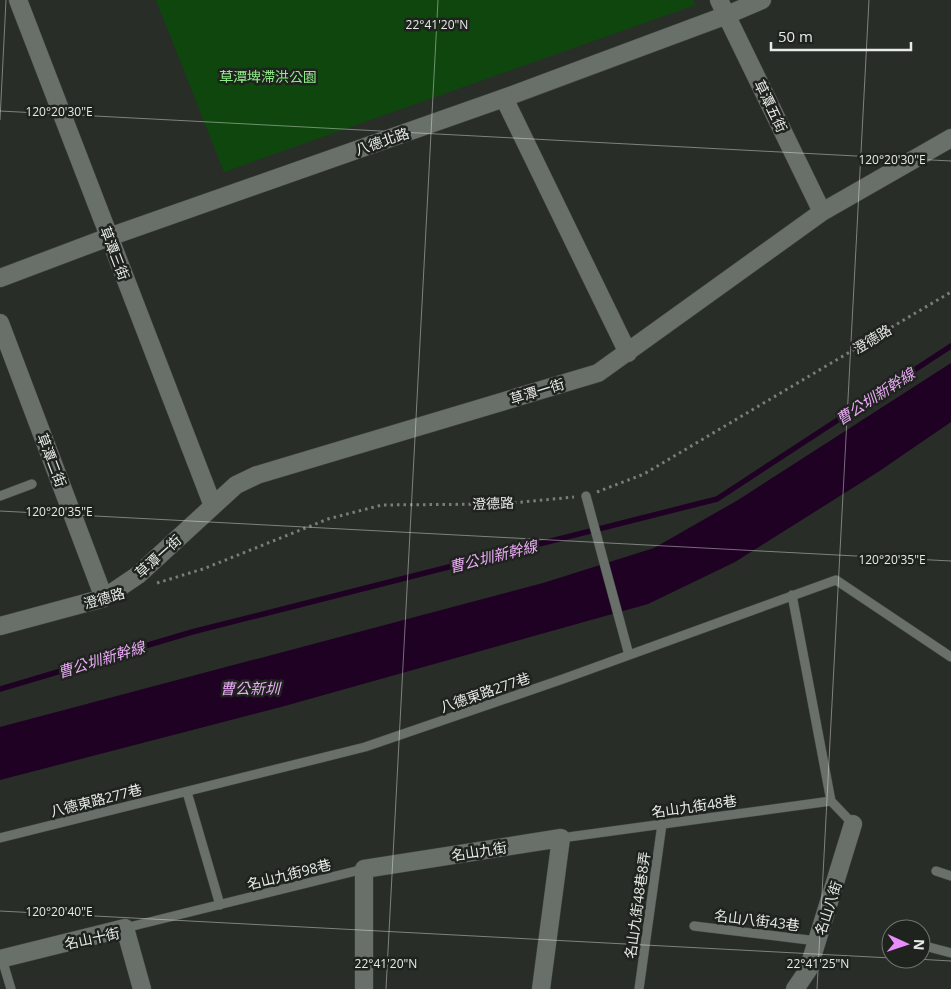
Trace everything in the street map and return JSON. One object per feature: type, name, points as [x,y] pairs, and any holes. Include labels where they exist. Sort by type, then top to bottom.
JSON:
[{"type":"street","name":"草潭三街","points":[[18,0],[213,506]]},
{"type":"street","name":"八德北路","points":[[0,278],[109,237],[504,98],[723,7],[762,0]]},
{"type":"street","name":"草潭五街","points":[[723,7],[822,212]]},
{"type":"street","points":[[504,98],[628,352]]},
{"type":"street","name":"草潭一街","points":[[104,598],[138,575],[236,485],[258,475],[598,373],[822,212],[951,138]]},
{"type":"street","name":"草潭二街","points":[[0,323],[104,598]]},
{"type":"street","name":"澄德路","points":[[0,626],[104,598]]},
{"type":"street","name":"名山八街","points":[[795,989],[808,970],[853,824]]},
{"type":"street","points":[[541,989],[561,838]]},
{"type":"street","name":"名山九街","points":[[364,869],[561,838]]},
{"type":"street","points":[[364,869],[364,989]]},
{"type":"street","name":"名山十街","points":[[1,959],[125,928],[142,989]]},
{"type":"lane","points":[[0,496],[32,484]]},
{"type":"lane","points":[[586,496],[629,655]]},
{"type":"lane","name":"八德東路277巷","points":[[0,838],[365,747],[629,655],[836,580],[951,657]]},
{"type":"lane","points":[[792,595],[831,801],[853,824]]},
{"type":"lane","points":[[187,792],[220,905]]},
{"type":"lane","name":"名山九街48巷","points":[[561,838],[831,801]]},
{"type":"lane","name":"名山九街48巷8弄","points":[[639,989],[662,824]]},
{"type":"lane","name":"名山九街98巷","points":[[125,928],[364,869]]},
{"type":"lane","points":[[936,871],[951,876]]},
{"type":"lane","name":"名山八街43巷","points":[[694,926],[817,941]]},
{"type":"lane","points":[[931,948],[951,953]]},
{"type":"lane","points":[[1,959],[11,989]]},
{"type":"path","name":"澄德路","points":[[149,585],[203,569],[328,519],[382,505],[501,504],[586,496],[644,474],[951,292]]},
{"type":"green space","name":"草潭埤滯洪公園","points":[[156,0],[693,0],[695,5],[224,172]]},
{"type":"water","name":"曹公新圳","points":[[951,363],[951,422],[878,472],[735,562],[648,604],[281,707],[0,780],[0,727],[543,583],[654,548],[738,500]]},
{"type":"waterway","name":"曹公圳新幹線","points":[[0,689],[192,632],[717,499],[951,346]]}]
